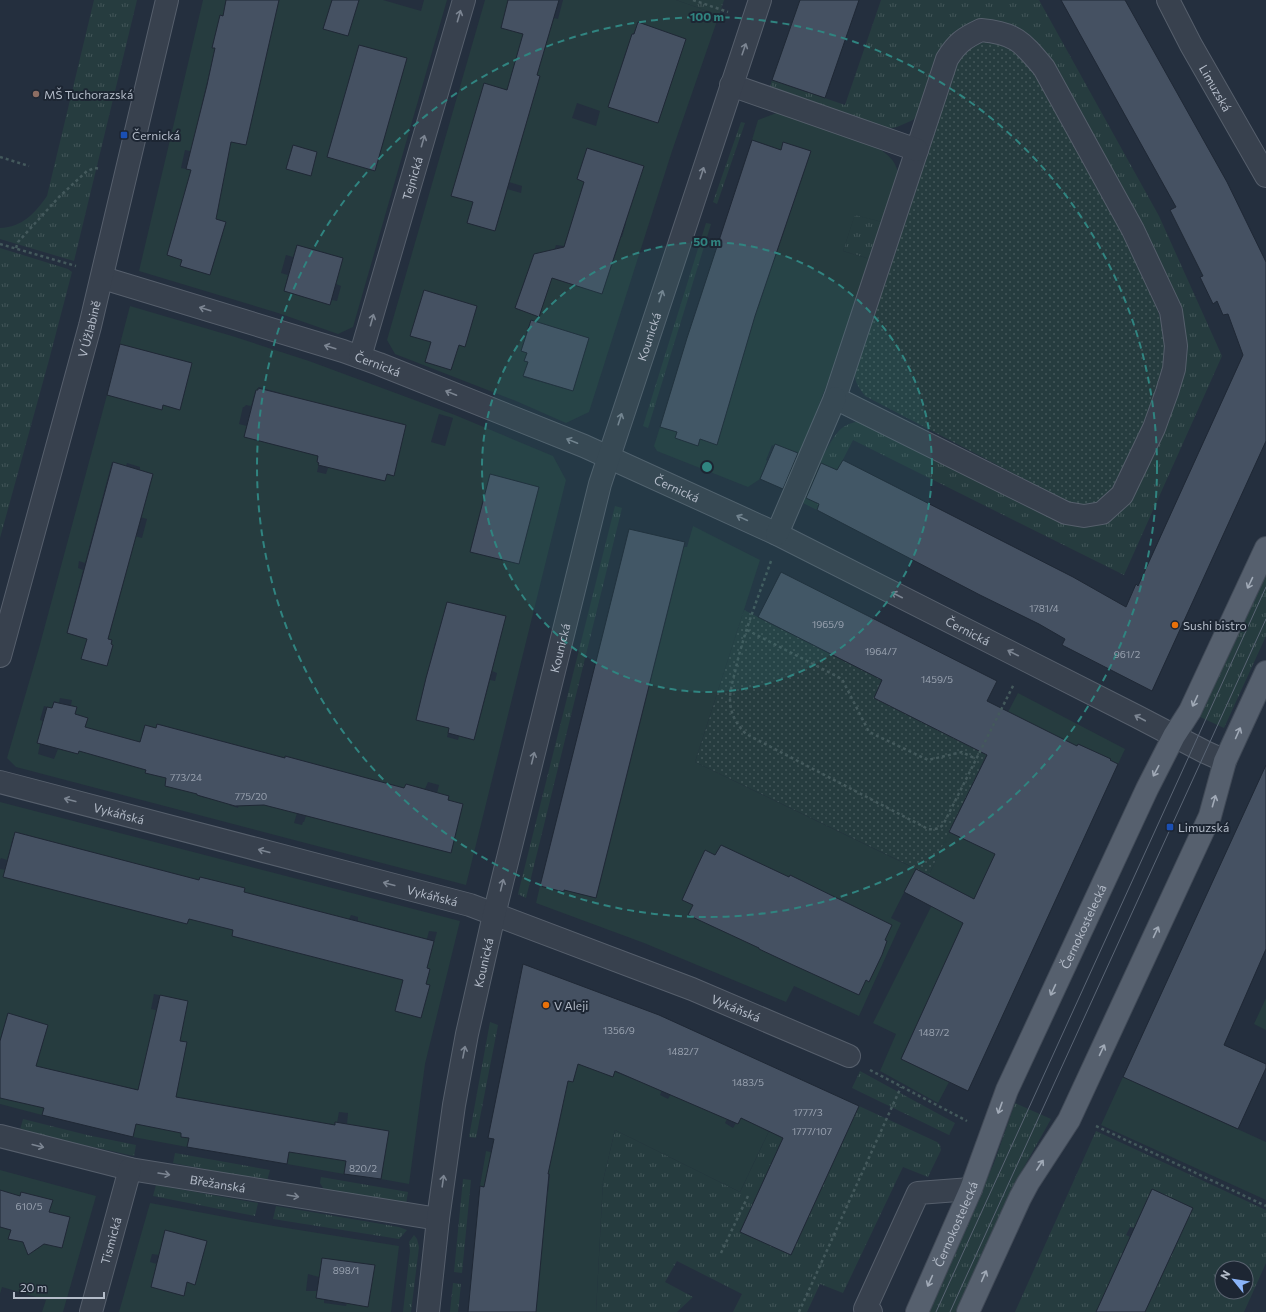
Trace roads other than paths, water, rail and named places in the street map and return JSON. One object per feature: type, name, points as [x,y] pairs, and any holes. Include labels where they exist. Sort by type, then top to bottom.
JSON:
[{"type":"main road","name":"Černokostelecká","points":[[917,1312],[971,1189],[1007,1090],[1147,789],[1174,736],[1190,711],[1266,548]]},
{"type":"main road","points":[[968,1312],[1020,1198],[1028,1183],[1069,1120],[1210,816],[1225,761],[1266,672]]},
{"type":"street","name":"V Úžlabině","points":[[0,656],[102,278],[167,0]]},
{"type":"street","name":"Tejnická","points":[[360,357],[464,0]]},
{"type":"street","name":"Kounická","points":[[428,1312],[438,1219],[454,1105],[468,1034],[494,915],[600,484],[760,0]]},
{"type":"street","name":"Limuzská","points":[[1168,0],[1191,45],[1266,176]]},
{"type":"street","points":[[777,534],[835,398],[946,60],[954,47],[965,38],[981,30],[996,31],[1012,36],[1027,47],[1044,68],[1132,230],[1171,311],[1176,346],[1174,368],[1154,428],[1122,495],[1102,514],[1084,516],[1066,513],[835,398]]},
{"type":"street","points":[[731,85],[917,150]]},
{"type":"street","name":"Černická","points":[[102,278],[360,357],[608,456],[777,534],[1225,761]]},
{"type":"street","name":"Vykáňská","points":[[0,782],[470,905],[692,989],[849,1056]]},
{"type":"street","name":"Břežanská","points":[[0,1136],[130,1169],[438,1219]]},
{"type":"street","name":"Tismická","points":[[91,1312],[130,1169]]},
{"type":"street","points":[[871,1312],[865,1309],[918,1193],[971,1189]]},
{"type":"tram line","points":[[936,1312],[1266,587]]},
{"type":"tram line","points":[[950,1312],[1266,619]]},
{"type":"place","name":"MŠ Tuchorazská","points":[[36,94]]},
{"type":"place","name":"Černická","points":[[124,135]]},
{"type":"place","name":"Sushi bistro","points":[[1175,625]]},
{"type":"place","name":"Limuzská","points":[[1170,827]]},
{"type":"place","name":"V Aleji","points":[[546,1005]]}]
